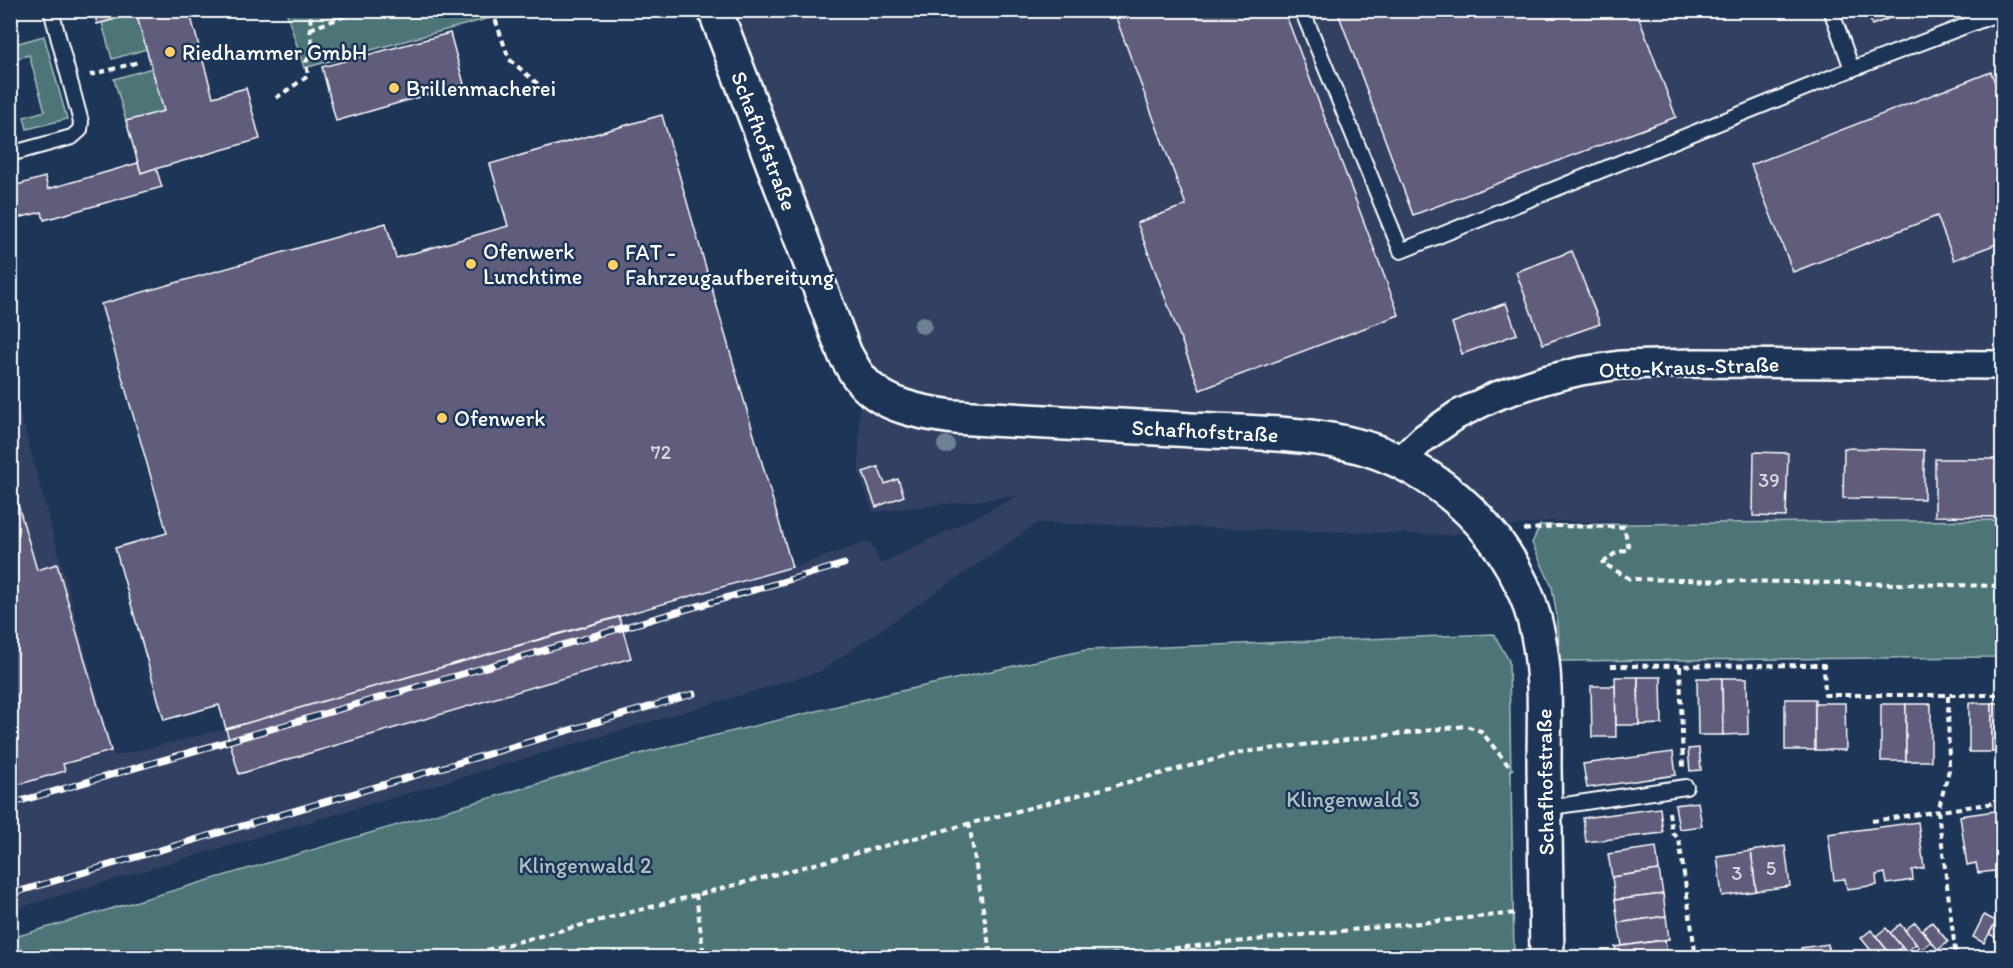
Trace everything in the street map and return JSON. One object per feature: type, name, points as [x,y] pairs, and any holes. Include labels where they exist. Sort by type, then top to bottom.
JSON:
[{"type":"street","name":"Schafhofstraße","points":[[715,10],[845,354],[861,380],[879,394],[896,405],[920,413],[954,417],[1319,438],[1366,448],[1400,461],[1449,491],[1491,534],[1519,581],[1538,634],[1544,692],[1547,957]]},
{"type":"street","name":"Otto-Kraus-Straße","points":[[1400,461],[1424,438],[1457,415],[1496,396],[1544,380],[1610,366],[1695,363],[2002,366]]},
{"type":"lane","points":[[10,154],[72,137],[80,130],[81,122],[51,10]]},
{"type":"lane","points":[[1302,10],[1401,251],[1852,69],[2002,12]]},
{"type":"lane","points":[[1831,10],[1852,69]]},
{"type":"lane","points":[[1545,798],[1686,787]]},
{"type":"path","points":[[276,98],[308,76],[306,62],[313,50],[310,29],[311,10]]},
{"type":"path","points":[[310,29],[354,13],[373,10]]},
{"type":"path","points":[[492,10],[509,59],[547,92]]},
{"type":"path","points":[[69,80],[139,62]]},
{"type":"path","points":[[1491,534],[1555,526],[1624,527],[1629,549],[1614,554],[1603,563],[1630,579],[2002,586]]},
{"type":"path","points":[[1611,666],[1824,665],[1824,695],[2000,695]]},
{"type":"path","points":[[1680,666],[1682,754],[1686,787]]},
{"type":"path","points":[[1948,696],[1949,770],[1938,811],[1956,957]]},
{"type":"path","points":[[456,957],[1243,752],[1466,726],[1481,731],[1513,772],[1545,798]]},
{"type":"path","points":[[1665,790],[1672,832],[1679,839],[1696,957]]},
{"type":"path","points":[[1872,821],[2002,802]]},
{"type":"path","points":[[969,823],[991,957]]},
{"type":"path","points":[[696,894],[704,957]]},
{"type":"path","points":[[1080,957],[1546,910]]},
{"type":"shaded area","points":[[726,11],[2002,11],[2002,523],[1795,525],[1549,521],[1450,535],[1038,523],[819,672],[11,910],[10,377],[114,756],[226,729],[792,567],[871,541],[880,564],[1018,496],[873,512],[859,472],[859,363]]},
{"type":"green space","points":[[286,10],[520,10],[304,68],[286,11]]},
{"type":"green space","points":[[136,13],[147,49],[112,59],[102,23]]},
{"type":"green space","points":[[44,36],[67,119],[27,129],[24,117],[45,111],[29,55],[11,60],[11,45]]},
{"type":"green space","points":[[152,68],[164,111],[126,121],[114,79]]},
{"type":"green space","points":[[2002,520],[2002,657],[1560,661],[1558,623],[1552,587],[1532,543],[1540,525]]},
{"type":"green space","name":"Klingenwald 3","points":[[1494,634],[1509,661],[1514,957],[11,957],[11,938],[650,751],[883,695],[1086,650]]},
{"type":"building","points":[[94,10],[189,10],[213,97],[246,88],[260,139],[141,173],[126,121],[164,111],[136,13],[97,24]]},
{"type":"building","points":[[1113,10],[1284,10],[1399,315],[1200,390],[1137,223],[1186,205]]},
{"type":"building","points":[[1337,10],[1636,10],[1676,117],[1413,215]]},
{"type":"building","points":[[1867,10],[1911,10],[1872,25]]},
{"type":"building","points":[[450,33],[464,84],[336,121],[322,67]]},
{"type":"building","points":[[1991,72],[2002,102],[2002,242],[1954,260],[1937,216],[1793,272],[1751,165]]},
{"type":"building","name":"Ofenwerk","points":[[662,115],[792,567],[226,729],[219,705],[164,720],[115,548],[167,533],[101,304],[386,223],[396,258],[508,226],[490,164]]},
{"type":"building","points":[[138,163],[141,173],[156,168],[162,187],[44,220],[42,212],[10,220],[10,187],[45,177],[48,189]]},
{"type":"building","points":[[1572,251],[1600,324],[1543,344],[1516,272]]},
{"type":"building","points":[[1506,303],[1517,334],[1462,354],[1452,323]]},
{"type":"building","points":[[1844,448],[1924,450],[1924,499],[1843,498]]},
{"type":"building","points":[[1754,452],[1788,453],[1786,517],[1753,516]]},
{"type":"building","points":[[1935,459],[2002,459],[2002,517],[1935,516]]},
{"type":"building","points":[[878,467],[885,484],[898,479],[904,496],[876,507],[863,472]]},
{"type":"building","points":[[10,477],[37,570],[57,564],[111,751],[63,764],[65,771],[10,787]]},
{"type":"building","points":[[619,617],[631,658],[239,774],[226,729]]},
{"type":"building","points":[[1615,677],[1638,677],[1639,725],[1616,725]]},
{"type":"building","points":[[1638,677],[1661,677],[1662,724],[1639,725]]},
{"type":"building","points":[[1697,678],[1722,678],[1723,735],[1698,735]]},
{"type":"building","points":[[1722,678],[1747,678],[1748,734],[1723,735]]},
{"type":"building","points":[[1591,686],[1615,686],[1616,737],[1592,737]]},
{"type":"building","points":[[1785,699],[1815,699],[1815,750],[1785,750]]},
{"type":"building","points":[[1815,703],[1845,703],[1846,750],[1815,750]]},
{"type":"building","points":[[1969,703],[1992,703],[1992,752],[1969,752]]},
{"type":"building","points":[[1992,703],[2002,703],[2002,752],[1992,752]]},
{"type":"building","points":[[1881,704],[1906,704],[1906,761],[1881,761]]},
{"type":"building","points":[[1906,704],[1931,704],[1931,761],[1906,761]]},
{"type":"building","points":[[1699,748],[1701,770],[1690,771],[1688,749]]},
{"type":"building","points":[[1673,752],[1676,775],[1587,788],[1583,764]]},
{"type":"building","points":[[1698,802],[1702,826],[1679,829],[1675,805]]},
{"type":"building","points":[[1660,808],[1663,833],[1586,842],[1583,818]]},
{"type":"building","points":[[2002,810],[2002,870],[1978,873],[1976,863],[1967,865],[1960,816]]},
{"type":"building","points":[[1918,822],[1924,868],[1912,870],[1913,880],[1887,884],[1885,873],[1876,875],[1877,885],[1847,889],[1845,879],[1834,880],[1828,834]]},
{"type":"building","points":[[1785,846],[1790,886],[1756,891],[1751,851]]},
{"type":"building","points":[[1656,847],[1659,870],[1612,877],[1608,854]]},
{"type":"building","points":[[1751,851],[1756,891],[1722,896],[1717,856]]},
{"type":"building","points":[[1659,870],[1663,894],[1615,900],[1612,877]]},
{"type":"building","points":[[1663,894],[1666,916],[1618,923],[1615,900]]},
{"type":"building","points":[[2002,913],[2001,940],[1989,934]]},
{"type":"building","points":[[1984,915],[1996,921],[1984,943],[1973,937]]},
{"type":"building","points":[[1666,916],[1669,939],[1622,946],[1618,923]]},
{"type":"building","points":[[1915,922],[1931,942],[1921,950],[1905,930]]},
{"type":"building","points":[[1932,922],[1948,942],[1938,950],[1922,930]]},
{"type":"building","points":[[1900,924],[1916,944],[1906,952],[1890,933]]},
{"type":"building","points":[[1886,928],[1902,947],[1891,955],[1876,936]]},
{"type":"building","points":[[1871,930],[1887,950],[1877,958],[1861,938]]},
{"type":"building","points":[[1665,940],[1668,958],[1617,958],[1615,947]]},
{"type":"building","points":[[1828,944],[1830,958],[1802,958],[1801,948]]},
{"type":"railway","points":[[10,804],[844,564]]},
{"type":"railway","points":[[10,894],[693,694]]},
{"type":"place","name":"Riedhammer GmbH","points":[[170,52]]},
{"type":"place","name":"Brillenmacherei","points":[[394,88]]},
{"type":"place","name":"Ofenwerk Lunchtime","points":[[471,264]]},
{"type":"place","name":"FAT - Fahrzeugaufbereitung","points":[[613,265]]},
{"type":"place","name":"Ofenwerk","points":[[442,418]]},
{"type":"park label","name":"Klingenwald 2","points":[[585,865]]}]
